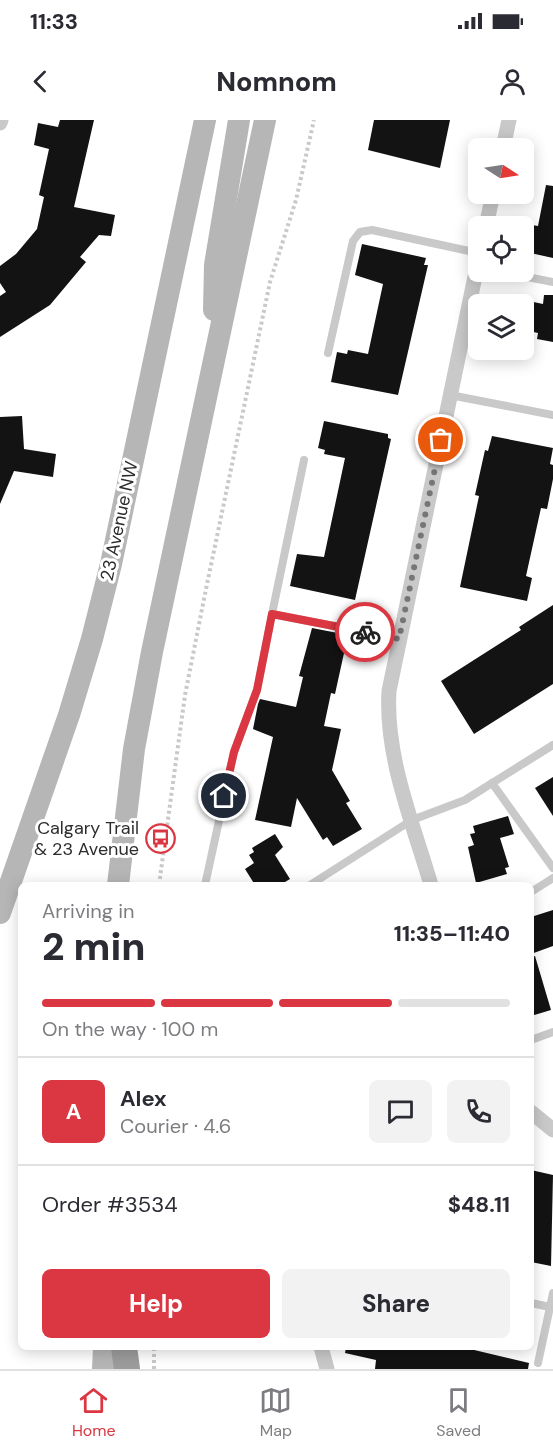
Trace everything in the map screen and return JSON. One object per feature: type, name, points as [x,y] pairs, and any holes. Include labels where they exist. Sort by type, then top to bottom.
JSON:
[{"type":"highway","points":[[124,1350],[127,1369]]},
{"type":"main road","name":"23 Avenue NW","points":[[0,913],[66,726],[97,617],[205,120]]},
{"type":"main road","points":[[213,366],[215,265],[239,120]]},
{"type":"main road","points":[[118,882],[136,738],[265,120]]},
{"type":"main road","points":[[103,1369],[104,1350]]},
{"type":"street","points":[[505,138],[509,120]]},
{"type":"street","points":[[431,882],[394,754],[388,712],[399,639],[474,282]]},
{"type":"street","points":[[534,1114],[553,1130]]},
{"type":"street","points":[[322,1350],[327,1369]]},
{"type":"lane","points":[[328,353],[353,241],[360,232],[372,230],[468,259]]},
{"type":"lane","points":[[534,278],[553,282]]},
{"type":"lane","points":[[450,395],[553,415]]},
{"type":"lane","points":[[206,882],[234,752],[257,690],[304,460]]},
{"type":"lane","points":[[272,614],[399,639]]},
{"type":"lane","points":[[315,882],[412,820],[465,800],[553,745]]},
{"type":"lane","points":[[492,783],[553,868]]},
{"type":"lane","points":[[534,890],[553,878]]},
{"type":"lane","points":[[534,1039],[553,1032]]},
{"type":"lane","points":[[538,1363],[553,1293]]},
{"type":"lane","points":[[534,1304],[550,1307]]},
{"type":"path","points":[[159,882],[185,695],[206,589],[270,282],[296,200],[314,120]]},
{"type":"path","points":[[154,1350],[154,1369]]},
{"type":"building","points":[[60,120],[94,120],[74,207],[115,215],[111,236],[99,235],[80,257],[86,262],[50,305],[0,337],[0,296],[6,292],[0,283],[0,266],[16,254],[37,229],[44,197],[39,195],[49,149],[34,145],[38,123],[58,127]]},
{"type":"building","points":[[374,120],[450,120],[440,168],[368,150]]},
{"type":"building","points":[[546,185],[553,186],[553,258],[534,254],[534,225],[538,226]]},
{"type":"building","points":[[362,244],[426,258],[424,265],[428,265],[398,395],[331,382],[337,352],[347,354],[348,350],[368,354],[383,284],[355,275]]},
{"type":"building","points":[[544,295],[553,295],[553,342],[537,339],[538,333],[534,332],[534,302],[543,304]]},
{"type":"building","points":[[22,416],[24,449],[56,454],[53,477],[14,471],[0,504],[0,417]]},
{"type":"building","points":[[324,421],[388,434],[388,438],[391,439],[355,600],[290,586],[297,554],[324,557],[345,458],[324,454],[325,450],[318,448]]},
{"type":"building","points":[[492,436],[553,448],[550,464],[553,465],[553,479],[547,509],[541,508],[526,576],[532,578],[527,601],[460,587],[479,496],[475,495],[485,450],[488,451]]},
{"type":"building","points":[[553,605],[553,684],[474,734],[441,681],[521,630],[519,627]]},
{"type":"building","points":[[312,628],[348,635],[335,694],[331,693],[324,726],[341,729],[332,770],[350,801],[346,803],[362,829],[333,846],[327,837],[323,840],[297,798],[291,827],[255,820],[273,737],[253,729],[258,704],[260,699],[296,707],[303,677],[299,676]]},
{"type":"building","points":[[553,777],[553,816],[535,788]]},
{"type":"building","points":[[508,816],[514,834],[500,838],[509,867],[505,868],[507,874],[476,882],[468,847],[474,845],[470,834],[475,833],[473,826]]},
{"type":"building","points":[[275,834],[283,847],[275,855],[290,879],[285,882],[253,882],[245,869],[254,863],[249,855],[254,852],[252,848]]},
{"type":"building","points":[[553,910],[553,946],[534,953],[534,916]]},
{"type":"building","points":[[534,956],[551,1010],[534,1015]]},
{"type":"building","points":[[534,1171],[553,1175],[551,1266],[534,1263]]},
{"type":"building","points":[[346,1350],[474,1350],[529,1363],[528,1369],[375,1369],[376,1360],[345,1353]]},
{"type":"way so far","points":[[365,632],[399,639],[441,440]]},
{"type":"place","name":"Calgary Trail & 23 Avenue","points":[[160,838]]},
{"type":"route","points":[[224,796],[234,752],[257,690],[272,614],[365,632]]}]
